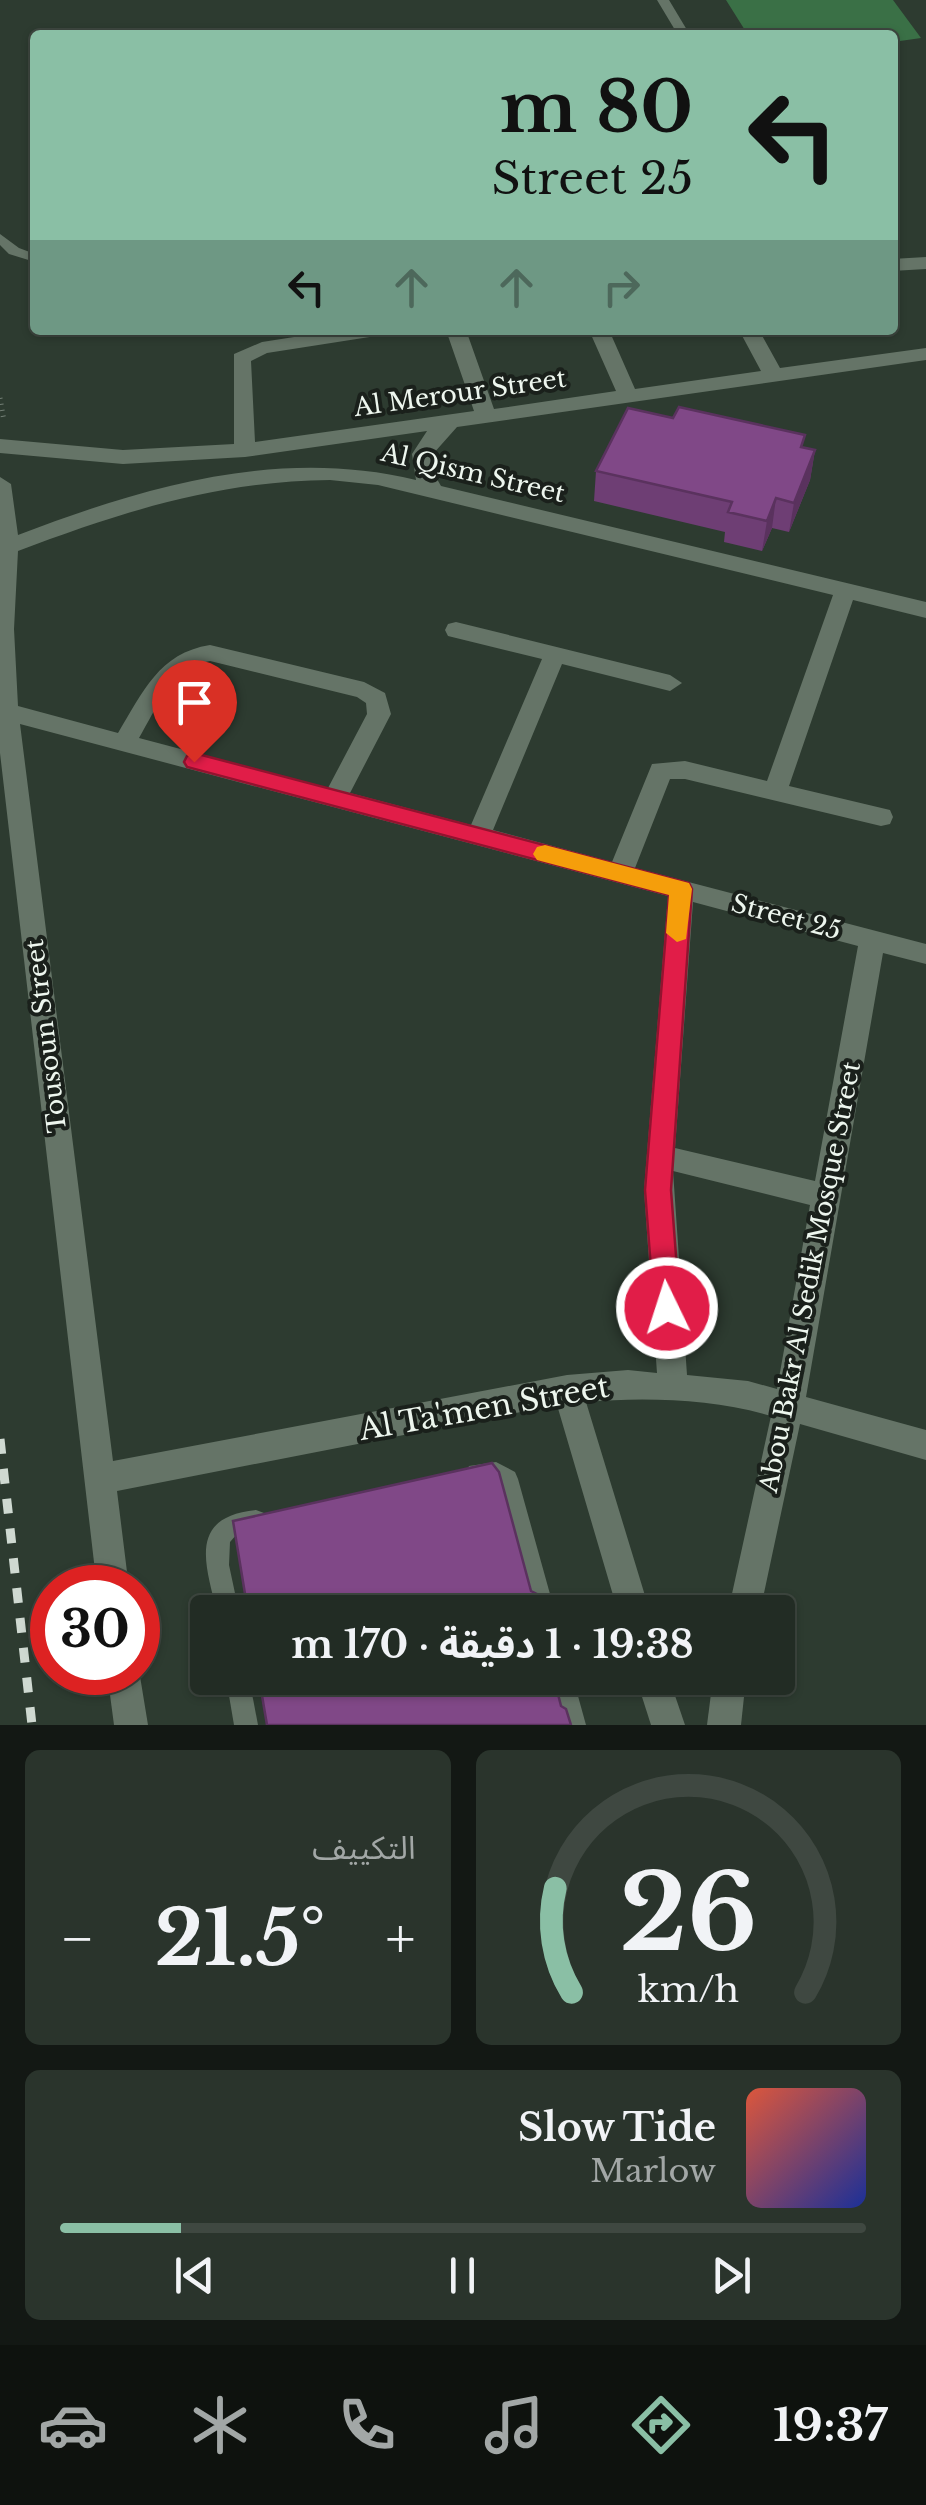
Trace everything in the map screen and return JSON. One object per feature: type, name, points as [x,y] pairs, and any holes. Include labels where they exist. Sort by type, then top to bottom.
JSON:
[{"type":"street","points":[[898,265],[926,263]]},
{"type":"street","points":[[245,450],[241,358],[262,348],[344,335]]},
{"type":"street","points":[[458,335],[487,418]]},
{"type":"street","points":[[601,335],[628,397]]},
{"type":"street","points":[[752,335],[774,376]]},
{"type":"street","name":"Al Merour Street","points":[[0,446],[124,457],[245,450],[926,354]]},
{"type":"street","points":[[433,491],[424,480],[421,455],[435,432],[448,424]]},
{"type":"street","name":"Al Qism Street","points":[[8,546],[112,509],[244,475],[326,471],[378,478],[926,610]]},
{"type":"street","name":"Tousoun Street","points":[[0,484],[6,504],[8,546],[3,662],[7,712],[111,1565]]},
{"type":"street","points":[[775,792],[844,592]]},
{"type":"street","points":[[456,630],[670,683]]},
{"type":"street","points":[[124,743],[176,663],[196,653],[210,653],[364,690],[381,705],[380,714],[335,798]]},
{"type":"street","points":[[478,836],[556,654]]},
{"type":"street","name":"Street 25","points":[[7,712],[926,954]]},
{"type":"street","points":[[620,873],[661,770],[685,770],[880,817]]},
{"type":"street","points":[[673,1387],[658,1190],[681,889]]},
{"type":"street","name":"Abou Bakr Al Sedik Mosque Street","points":[[748,1595],[789,1404],[872,940]]},
{"type":"street","points":[[660,1156],[825,1196]]},
{"type":"street","name":"Al Ta'men Street","points":[[100,1480],[567,1389],[628,1384],[708,1389],[789,1404],[926,1446]]},
{"type":"street","points":[[567,1389],[629,1595]]},
{"type":"street","points":[[127,1695],[131,1725]]},
{"type":"street","points":[[658,1695],[668,1725]]},
{"type":"street","points":[[724,1725],[728,1695]]},
{"type":"lane","points":[[663,0],[681,30]]},
{"type":"lane","points":[[0,238],[14,250],[30,256]]},
{"type":"lane","points":[[446,1480],[483,1472],[496,1472],[507,1479],[539,1595]]},
{"type":"lane","points":[[225,1595],[217,1548],[220,1534],[230,1526],[280,1516]]},
{"type":"lane","points":[[241,1695],[246,1725]]},
{"type":"lane","points":[[566,1695],[574,1725]]},
{"type":"path","points":[[0,398],[4,421]]},
{"type":"green space","points":[[726,0],[893,0],[921,38],[898,41],[898,30],[745,30]]},
{"type":"building","points":[[679,407],[805,435],[801,447],[815,450],[794,503],[776,498],[767,521],[728,512],[732,502],[596,471],[628,408],[673,418]]},
{"type":"building","points":[[492,1463],[499,1472],[531,1591],[537,1595],[245,1595],[233,1521]]},
{"type":"building","points":[[262,1695],[558,1695],[571,1725],[267,1725]]},
{"type":"railway","points":[[0,1439],[32,1725]]},
{"type":"slow traffic","points":[[545,854],[681,889],[677,933]]},
{"type":"route","points":[[194,762],[681,889],[658,1190],[667,1308]]}]
